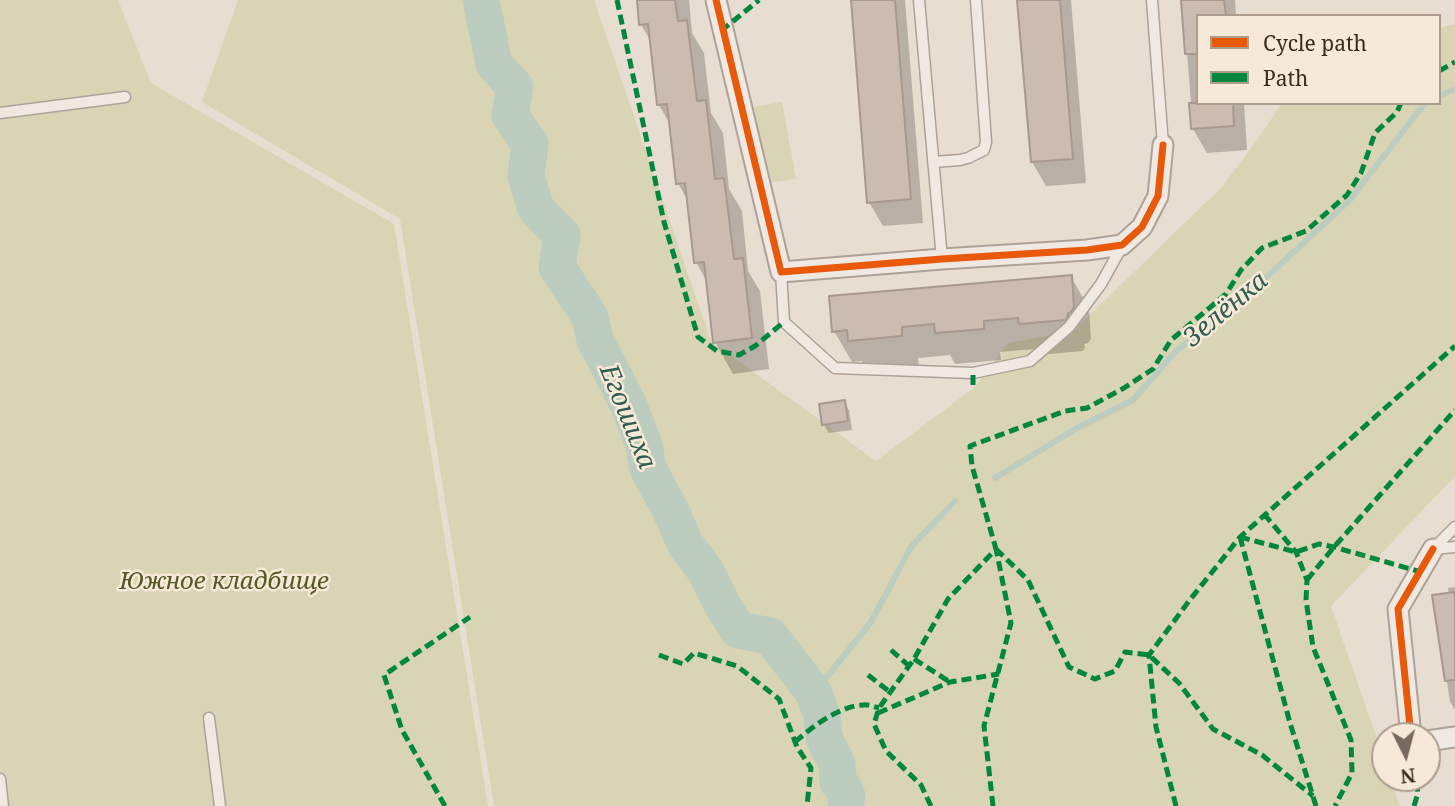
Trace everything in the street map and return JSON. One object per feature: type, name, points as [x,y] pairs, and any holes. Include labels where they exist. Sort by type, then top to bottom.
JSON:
[{"type":"street","points":[[716,0],[781,272],[1087,250],[1122,245],[1142,227],[1158,196],[1163,145]]},
{"type":"street","points":[[1410,722],[1398,609],[1433,549]]},
{"type":"lane","points":[[919,0],[942,259]]},
{"type":"lane","points":[[933,162],[968,158],[984,150],[986,142],[976,0]]},
{"type":"lane","points":[[1152,0],[1163,145]]},
{"type":"lane","points":[[0,113],[125,97]]},
{"type":"lane","points":[[781,272],[784,322],[835,368],[973,373],[1030,361],[1069,327],[1101,284],[1122,245]]},
{"type":"lane","points":[[1433,549],[1455,527]]},
{"type":"lane","points":[[1433,549],[1455,547]]},
{"type":"lane","points":[[209,718],[220,806]]},
{"type":"lane","points":[[0,779],[3,806]]},
{"type":"green space","name":"Южное кладбище","points":[[0,0],[118,0],[151,83],[394,224],[488,806],[0,806]]},
{"type":"green space","points":[[238,0],[594,0],[711,341],[876,461],[975,387],[1008,343],[1073,331],[1222,187],[1281,105],[1441,105],[1441,28],[1455,24],[1455,476],[1331,606],[1371,722],[1371,792],[1395,792],[1400,806],[494,806],[400,219],[202,102]]},
{"type":"green space","points":[[782,102],[796,179],[765,183],[748,108]]},
{"type":"building","points":[[637,0],[675,0],[678,21],[687,20],[697,101],[706,100],[715,179],[724,178],[734,259],[743,258],[752,338],[713,343],[704,262],[694,263],[685,183],[676,184],[667,104],[657,105],[648,24],[639,25]]},
{"type":"building","points":[[851,0],[895,0],[911,199],[867,203]]},
{"type":"building","points":[[1017,0],[1060,0],[1073,159],[1031,162]]},
{"type":"building","points":[[1181,0],[1224,0],[1226,14],[1196,14],[1196,54],[1185,54]]},
{"type":"building","points":[[1189,103],[1233,105],[1234,126],[1191,129]]},
{"type":"building","points":[[1072,275],[1074,307],[1065,320],[1019,324],[1018,318],[984,321],[984,329],[935,333],[934,324],[902,327],[902,336],[848,341],[847,330],[832,332],[829,296]]},
{"type":"building","points":[[845,400],[848,421],[822,425],[819,404]]},
{"type":"building","points":[[1455,592],[1455,680],[1445,681],[1432,595]]},
{"type":"waterway","name":"Егошиха","points":[[481,0],[494,64],[515,87],[510,115],[530,144],[526,176],[536,209],[562,235],[557,267],[590,317],[595,340],[628,404],[644,445],[648,469],[685,544],[705,570],[738,630],[770,636],[814,693],[822,716],[824,738],[837,764],[838,782],[847,796],[846,806]]},
{"type":"waterway","name":"Зелёнка","points":[[1441,95],[1455,89]]},
{"type":"waterway","name":"Зелёнка","points":[[995,478],[1077,428],[1133,400],[1177,350],[1234,307],[1349,201],[1423,105]]},
{"type":"waterway","name":"Зелёнка","points":[[814,693],[871,622],[911,547],[955,501]]},
{"type":"marked path","points":[[617,0],[664,222],[698,337],[717,351],[739,355],[755,346],[784,322]]},
{"type":"marked path","points":[[721,31],[759,0]]},
{"type":"marked path","points":[[1441,70],[1455,62]]},
{"type":"marked path","points":[[931,806],[921,785],[886,751],[874,724],[879,708],[914,659],[948,599],[996,549],[972,466],[970,446],[1065,411],[1087,408],[1153,369],[1171,340],[1226,294],[1241,270],[1262,248],[1306,231],[1347,195],[1361,173],[1375,133],[1397,112],[1400,105]]},
{"type":"marked path","points":[[1176,806],[1156,727],[1149,655],[1240,537],[1455,346]]},
{"type":"marked path","points":[[973,373],[973,385]]},
{"type":"marked path","points":[[1307,580],[1455,410]]},
{"type":"marked path","points":[[1264,514],[1296,552],[1307,580],[1306,600],[1313,647],[1351,740],[1352,773],[1335,806]]},
{"type":"marked path","points":[[1240,537],[1290,723],[1316,806]]},
{"type":"marked path","points":[[1240,537],[1296,552],[1319,544],[1421,572]]},
{"type":"marked path","points":[[996,549],[1028,580],[1069,667],[1095,679],[1115,671],[1125,652],[1149,655],[1179,683],[1213,729],[1262,755],[1313,796]]},
{"type":"marked path","points":[[993,806],[984,726],[1011,623],[996,549]]},
{"type":"marked path","points":[[445,806],[402,730],[384,675],[470,617]]},
{"type":"marked path","points":[[891,650],[909,666]]},
{"type":"marked path","points":[[659,655],[683,664],[694,653],[737,666],[779,699],[797,747],[811,768],[807,806]]},
{"type":"marked path","points":[[914,659],[950,682]]},
{"type":"marked path","points":[[878,713],[950,682],[999,674]]},
{"type":"marked path","points":[[868,675],[890,692]]},
{"type":"marked path","points":[[795,742],[835,713],[854,706],[879,708]]},
{"type":"marked path","points":[[1414,806],[1418,792]]},
{"type":"cycle path","points":[[716,0],[781,272],[1087,250],[1122,245],[1142,227],[1158,196],[1163,145]]},
{"type":"cycle path","points":[[1410,722],[1398,609],[1433,549]]}]
